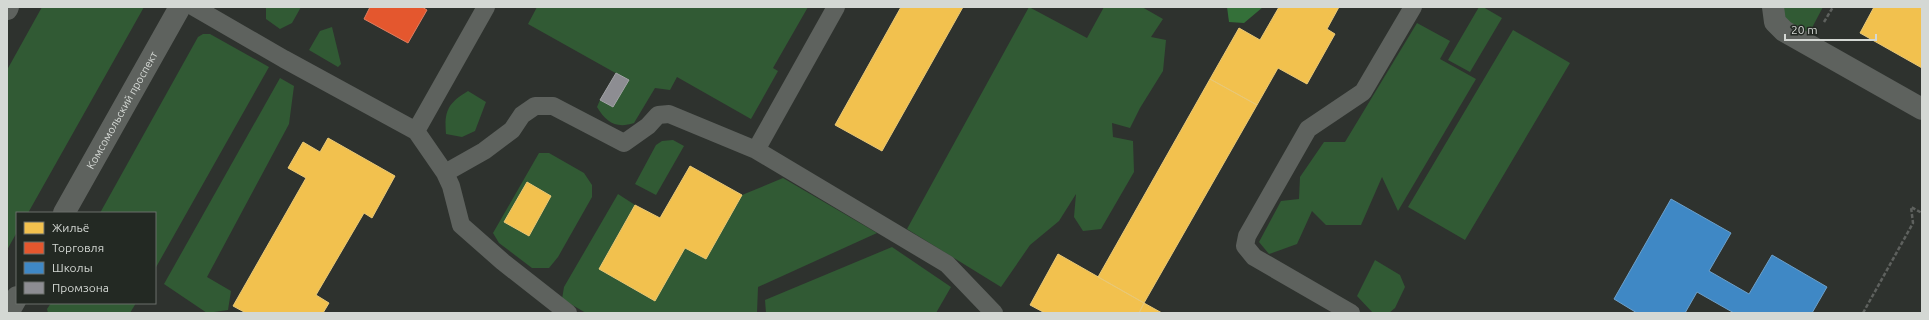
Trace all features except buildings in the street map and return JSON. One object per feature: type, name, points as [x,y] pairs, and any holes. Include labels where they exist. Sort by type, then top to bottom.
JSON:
[{"type":"main road","name":"Комсомольский проспект","points":[[65,212],[180,7]]},
{"type":"main road","points":[[1773,7],[1775,22],[1784,32],[1922,109]]},
{"type":"main road","points":[[8,313],[16,299]]},
{"type":"lane","points":[[194,7],[284,59],[416,131],[445,173],[451,186],[461,225],[503,262],[568,313]]},
{"type":"lane","points":[[416,131],[486,7]]},
{"type":"lane","points":[[756,150],[836,7]]},
{"type":"lane","points":[[1351,313],[1254,257],[1245,246],[1247,236],[1308,129],[1362,92],[1413,7]]},
{"type":"lane","points":[[445,173],[484,151],[512,130],[522,115],[535,106],[553,106],[624,143],[648,126],[658,115],[669,114],[756,150],[947,264],[994,313]]},
{"type":"path","points":[[1863,313],[1913,223],[1911,207],[1922,213]]},
{"type":"green space","points":[[42,7],[144,7],[29,212],[16,212],[16,234],[7,250],[7,70]]},
{"type":"green space","points":[[266,7],[301,7],[292,23],[280,29],[266,19]]},
{"type":"green space","points":[[537,7],[808,7],[773,68],[778,71],[751,119],[677,77],[670,90],[655,88],[634,123],[628,125],[617,125],[604,117],[597,107],[600,100],[613,107],[628,80],[528,24]]},
{"type":"green space","points":[[1029,7],[1087,38],[1104,7],[1142,7],[1163,19],[1151,37],[1166,40],[1163,71],[1140,108],[1130,128],[1112,123],[1113,137],[1133,141],[1134,172],[1101,229],[1083,231],[1074,217],[1076,194],[1059,221],[1030,245],[1001,287],[907,229]]},
{"type":"green space","points":[[1227,7],[1263,7],[1244,23],[1229,22]]},
{"type":"green space","points":[[1479,7],[1483,7],[1502,18],[1470,72],[1448,60]]},
{"type":"green space","points":[[1783,7],[1823,7],[1806,39],[1786,27]]},
{"type":"green space","points":[[1417,23],[1450,41],[1440,59],[1476,79],[1398,211],[1382,177],[1361,225],[1326,225],[1312,211],[1297,244],[1269,254],[1259,242],[1281,201],[1299,199],[1300,177],[1324,142],[1345,142]]},
{"type":"green space","points":[[332,27],[341,64],[338,67],[309,50],[320,31]]},
{"type":"green space","points":[[1513,30],[1570,63],[1465,240],[1408,207]]},
{"type":"green space","points":[[203,34],[210,34],[269,67],[156,267],[156,212],[101,212],[198,37]]},
{"type":"green space","points":[[280,78],[294,86],[289,124],[207,277],[231,291],[228,310],[207,313],[164,284]]},
{"type":"green space","points":[[468,91],[486,102],[475,131],[462,137],[446,134],[446,119],[449,108],[461,95]]},
{"type":"green space","points":[[673,140],[684,146],[656,195],[635,184],[656,145],[662,141]]},
{"type":"green space","points":[[539,153],[549,153],[584,173],[592,185],[592,197],[558,257],[549,268],[532,268],[499,243],[493,233]],"holes":[[[527,182],[551,196],[529,236],[505,222]]]},
{"type":"green space","points":[[783,178],[877,233],[758,287],[757,313],[586,313],[562,299],[564,287],[618,194],[635,205],[599,269],[655,300],[685,248],[706,259],[742,195]]},
{"type":"green space","points":[[892,247],[951,287],[936,313],[766,313],[765,300]]},
{"type":"green space","points":[[1375,260],[1400,275],[1405,287],[1395,308],[1389,313],[1373,313],[1357,296]]},
{"type":"green space","points":[[50,304],[135,304],[130,313],[48,313],[47,309]]}]
